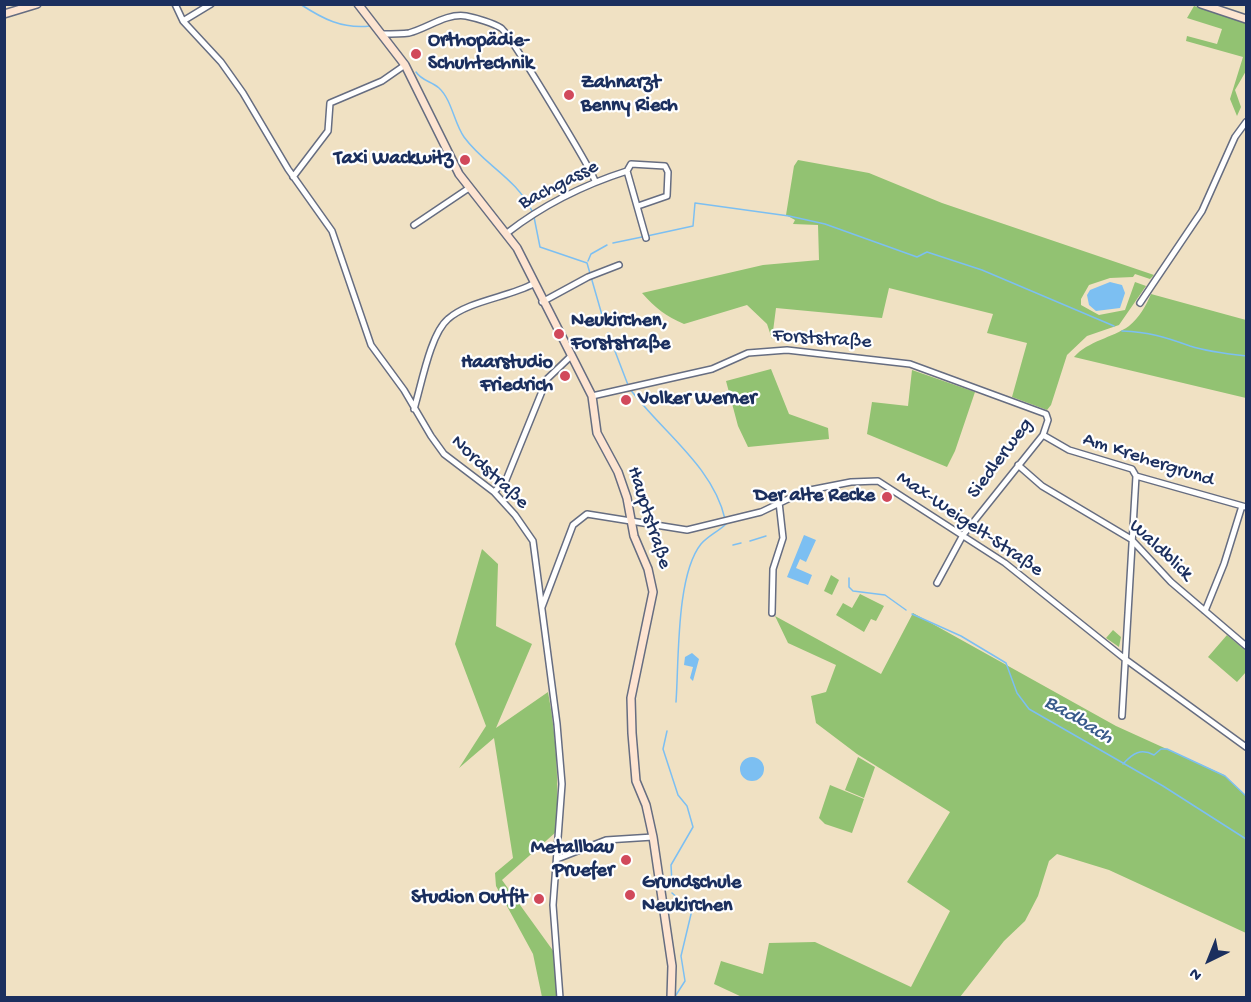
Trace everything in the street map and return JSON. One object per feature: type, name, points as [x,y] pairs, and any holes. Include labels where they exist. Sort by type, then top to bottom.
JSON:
[{"type":"street","points":[[4,14],[37,4]]},
{"type":"street","name":"Nordstraße","points":[[175,4],[183,21],[221,62],[243,93],[293,177],[332,231],[371,345],[404,390],[444,454],[494,492],[515,514],[533,541],[539,572],[540,612],[557,724],[562,784],[553,906],[560,998]]},
{"type":"street","points":[[183,21],[211,4]]},
{"type":"street","name":"Hauptstraße","points":[[358,4],[405,65],[469,188],[507,233],[592,396],[597,434],[618,472],[634,536],[648,569],[653,592],[631,698],[636,781],[646,805],[653,837],[672,966],[671,998]]},
{"type":"street","points":[[1201,4],[1246,19]]},
{"type":"street","points":[[382,33],[408,33],[454,16],[467,16],[501,28],[513,42],[563,128],[581,151],[595,182]]},
{"type":"street","points":[[293,177],[328,131],[330,103],[382,81],[405,65]]},
{"type":"street","points":[[1140,303],[1202,211],[1235,137],[1246,122]]},
{"type":"street","name":"Bachgasse","points":[[507,233],[533,213],[595,182],[627,171],[631,164],[665,166],[668,172],[667,196],[638,206]]},
{"type":"street","name":"Bachgasse","points":[[627,171],[645,235]]},
{"type":"street","points":[[414,225],[469,188]]},
{"type":"street","points":[[542,302],[619,265]]},
{"type":"street","points":[[414,409],[436,340],[446,320],[476,305],[533,284]]},
{"type":"street","name":"Forststraße","points":[[592,396],[712,369],[748,353],[787,350],[910,364],[1047,414]]},
{"type":"street","points":[[494,492],[506,480],[547,379],[571,356]]},
{"type":"street","name":"Siedlerweg","points":[[937,583],[963,535],[1043,435],[1048,420],[1047,414]]},
{"type":"street","name":"Am Krehergrund","points":[[1043,435],[1069,450],[1132,470],[1136,476],[1244,507]]},
{"type":"street","name":"Waldblick","points":[[1018,465],[1042,486],[1131,539],[1171,582],[1246,646]]},
{"type":"street","points":[[1122,716],[1136,476]]},
{"type":"street","name":"Max-Weigelt-Straße","points":[[540,612],[577,520],[593,514],[687,530],[761,512],[805,491],[851,482],[878,481],[1005,562],[1125,659],[1246,747]]},
{"type":"street","points":[[772,613],[773,569],[783,538],[779,502]]},
{"type":"street","points":[[1205,611],[1244,507]]},
{"type":"street","points":[[557,859],[606,840],[653,837]]},
{"type":"green space","points":[[1194,6],[1246,23],[1246,71],[1235,90],[1241,107],[1237,116],[1230,99],[1243,57],[1186,41],[1187,36],[1217,44],[1222,29],[1187,18]]},
{"type":"green space","points":[[798,160],[869,173],[942,203],[1154,275],[1150,279],[1135,274],[1133,277],[1110,278],[1089,285],[1081,299],[1081,305],[1099,315],[1125,310],[1135,282],[1146,286],[1119,325],[1087,336],[1067,355],[1051,405],[1047,410],[1012,397],[1027,343],[987,333],[993,314],[889,288],[882,318],[776,308],[772,339],[767,324],[747,305],[684,324],[661,311],[642,293],[763,265],[819,260],[818,225],[793,224],[795,220],[786,215],[794,166]]},
{"type":"green space","points":[[1151,294],[1246,320],[1246,398],[1074,357],[1093,343],[1129,326],[1142,312]]},
{"type":"green space","points":[[771,369],[789,414],[828,428],[829,439],[748,447],[738,426],[726,381]]},
{"type":"green space","points":[[912,370],[975,392],[955,451],[947,467],[867,434],[872,402],[908,406]]},
{"type":"green space","points":[[482,549],[498,564],[496,626],[532,644],[496,728],[548,692],[556,762],[556,832],[502,880],[554,952],[559,997],[542,997],[533,954],[496,886],[495,873],[513,858],[494,738],[459,768],[486,726],[455,644]]},
{"type":"green space","points":[[831,575],[839,580],[832,595],[824,591]]},
{"type":"green space","points":[[860,594],[884,606],[876,621],[871,619],[864,632],[836,615],[843,603],[852,608]]},
{"type":"green space","points":[[913,613],[1116,726],[1224,775],[1246,796],[1246,933],[1109,870],[1057,854],[1049,861],[1038,896],[1025,921],[1004,941],[960,997],[742,997],[714,984],[721,961],[763,974],[769,943],[815,942],[911,987],[950,911],[907,882],[950,812],[857,754],[816,723],[811,696],[826,692],[836,665],[788,643],[775,616],[881,674]]},
{"type":"green space","points":[[1113,630],[1121,637],[1119,647],[1106,638]]},
{"type":"green space","points":[[1227,635],[1246,651],[1246,672],[1237,682],[1208,657]]},
{"type":"green space","points":[[858,757],[875,767],[864,798],[845,790]]},
{"type":"green space","points":[[830,785],[864,799],[852,833],[825,824],[819,818]]},
{"type":"water","points":[[1110,282],[1122,285],[1125,293],[1120,308],[1096,311],[1089,305],[1087,295],[1090,290]]},
{"type":"water","points":[[804,535],[816,540],[806,562],[800,559],[796,568],[812,575],[808,585],[787,577]]},
{"type":"water","points":[[692,653],[699,659],[693,681],[690,678],[693,667],[684,665],[685,657]]},
{"type":"water","points":[[752,757],[757,758],[763,764],[763,774],[757,780],[752,781],[747,780],[741,774],[740,769],[741,764],[747,758]]},
{"type":"waterway","points":[[300,4],[333,22],[350,26],[370,26]]},
{"type":"waterway","points":[[416,72],[439,88],[450,105],[464,137],[518,190],[533,213]]},
{"type":"waterway","points":[[647,236],[693,226],[695,203],[789,216],[825,224],[917,257],[927,252],[982,270],[1114,326]]},
{"type":"waterway","points":[[534,217],[540,247],[587,263],[604,322]]},
{"type":"waterway","points":[[613,243],[642,237]]},
{"type":"waterway","points":[[588,261],[591,254],[607,245]]},
{"type":"waterway","points":[[1122,331],[1149,334],[1204,350],[1246,356]]},
{"type":"waterway","points":[[608,333],[628,385]]},
{"type":"waterway","points":[[630,389],[698,466],[719,500],[725,519]]},
{"type":"waterway","points":[[676,702],[680,619],[687,576],[701,544],[726,524]]},
{"type":"waterway","points":[[750,541],[766,536]]},
{"type":"waterway","points":[[733,545],[741,543]]},
{"type":"waterway","points":[[849,578],[849,587],[853,591],[885,595],[906,610]]},
{"type":"waterway","name":"Badbach","points":[[912,614],[961,636],[1006,663],[1017,693],[1029,709],[1163,786],[1246,839]]},
{"type":"waterway","points":[[667,731],[663,749],[678,795],[687,806],[693,827],[671,865],[672,883]]},
{"type":"waterway","points":[[1123,764],[1137,753],[1145,752],[1154,755],[1161,749],[1167,749],[1225,776],[1246,796]]},
{"type":"waterway","points":[[672,893],[692,910],[681,956],[685,981],[676,995]]},
{"type":"place","name":"Orthopädie- Schuhtechnik","points":[[416,54]]},
{"type":"place","name":"Zahnarzt Benny Riech","points":[[569,95]]},
{"type":"place","name":"Taxi Wackwitz","points":[[465,160]]},
{"type":"place","name":"Neukirchen, Forststraße","points":[[559,334]]},
{"type":"place","name":"Haarstudio Friedrich","points":[[565,376]]},
{"type":"place","name":"Volker Werner","points":[[626,400]]},
{"type":"place","name":"Der alte Recke","points":[[887,497]]},
{"type":"place","name":"Metallbau Pruefer","points":[[626,860]]},
{"type":"place","name":"Grundschule Neukirchen","points":[[630,895]]},
{"type":"place","name":"Studion Outfit","points":[[539,899]]}]
